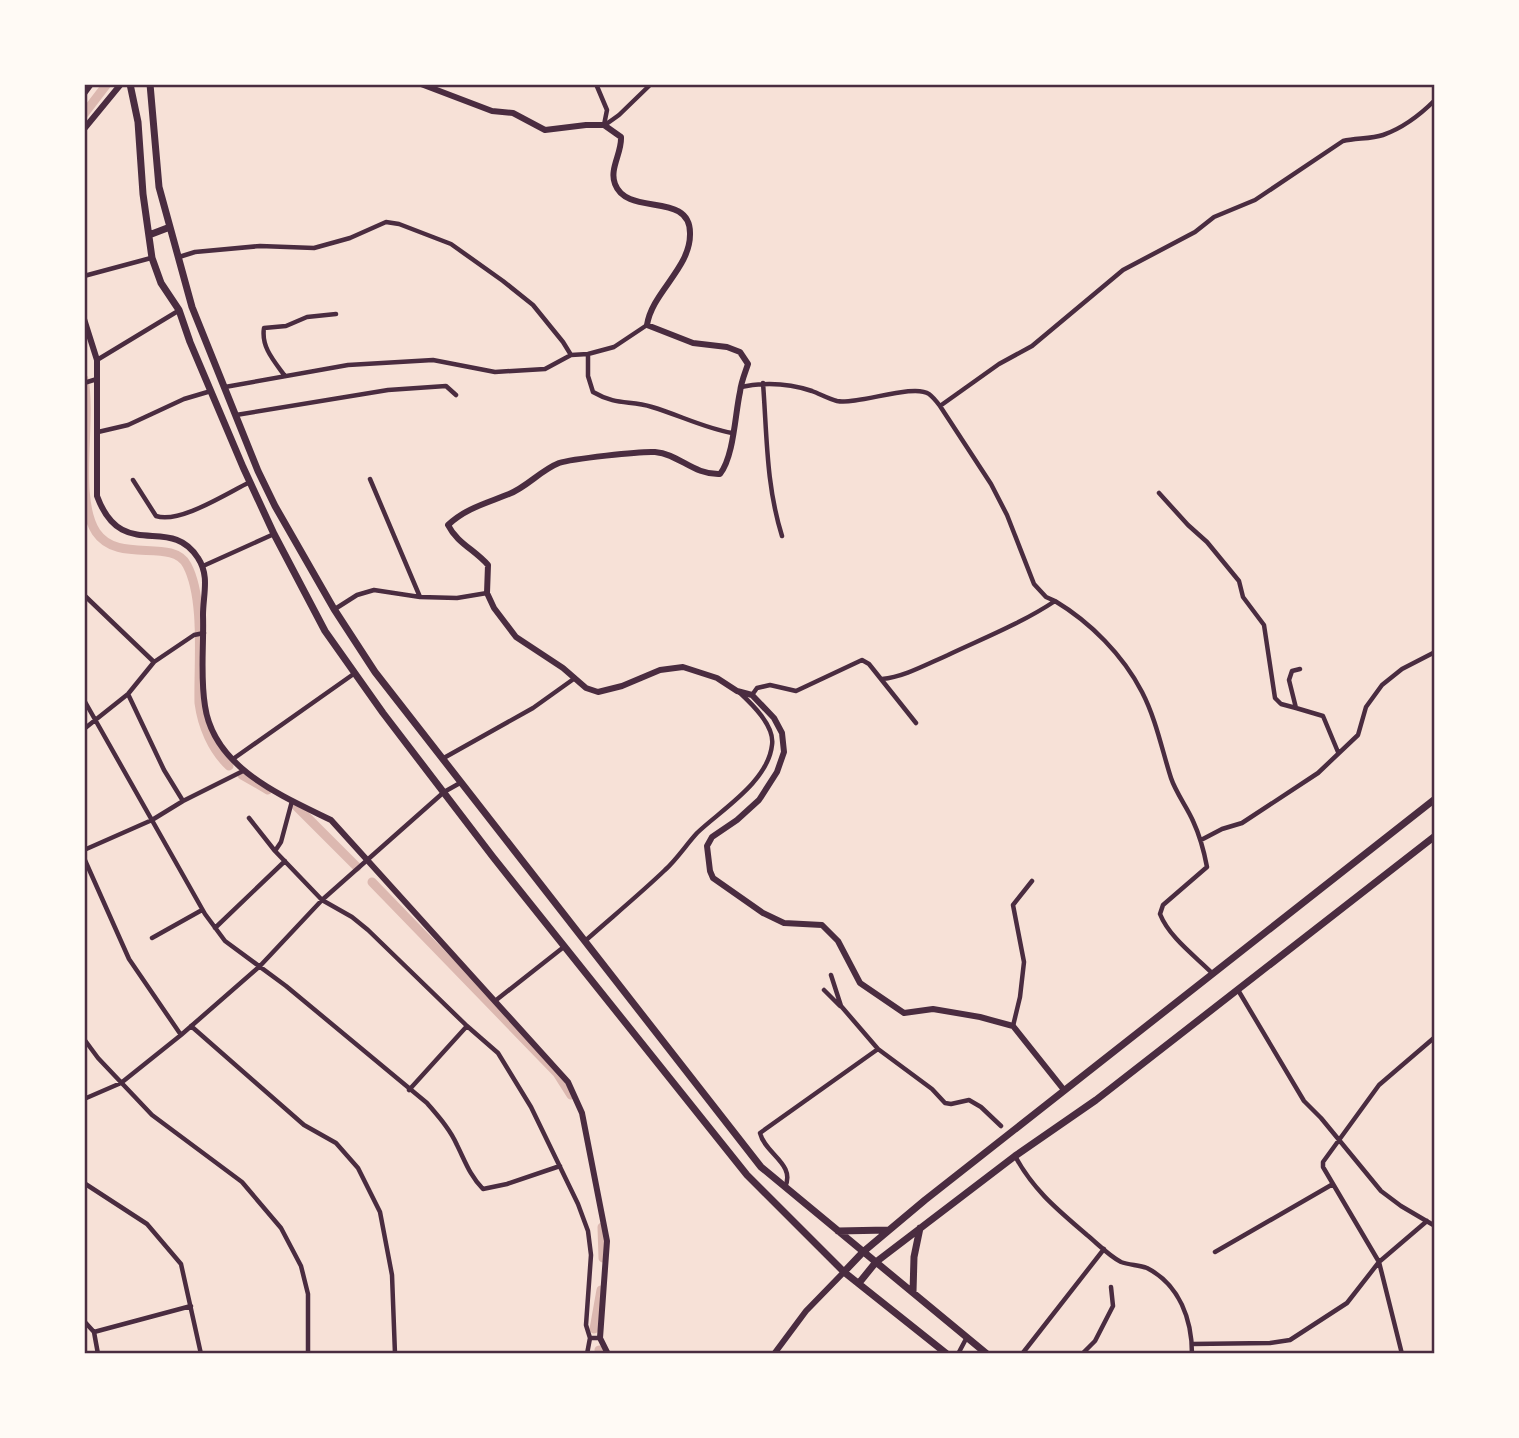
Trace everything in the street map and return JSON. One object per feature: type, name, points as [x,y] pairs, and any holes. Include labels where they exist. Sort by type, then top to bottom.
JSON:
[{"type":"main road","points":[[130,84],[138,122],[143,194],[152,258],[161,283],[179,310],[211,391],[274,534],[325,631],[383,713],[493,857],[729,1154],[789,1219],[844,1272],[947,1354]]},
{"type":"main road","points":[[150,84],[159,187],[192,307],[235,416],[275,506],[334,609],[375,672],[761,1167],[987,1354]]},
{"type":"main road","points":[[149,235],[170,228]]},
{"type":"main road","points":[[844,1272],[889,1230],[1435,799]]},
{"type":"main road","points":[[859,1283],[876,1262],[1015,1156],[1096,1100],[1435,836]]},
{"type":"main road","points":[[913,1292],[914,1257],[920,1228]]},
{"type":"main road","points":[[838,1231],[889,1230]]},
{"type":"street","points":[[84,95],[92,84]]},
{"type":"street","points":[[84,130],[121,84]]},
{"type":"street","points":[[421,84],[492,111],[513,113],[545,130],[604,125],[619,115],[651,84]]},
{"type":"street","points":[[596,84],[607,110],[604,125]]},
{"type":"street","points":[[940,406],[999,364],[1032,346],[1123,270],[1195,232],[1214,217],[1255,200],[1343,141],[1380,136],[1422,113],[1435,100]]},
{"type":"street","points":[[224,388],[348,365],[433,360],[495,372],[545,369],[571,355],[588,354],[614,347],[647,325],[653,303],[681,263],[691,231],[685,215],[673,208],[643,204],[625,197],[615,187],[612,175],[622,147],[621,137],[604,125]]},
{"type":"street","points":[[178,257],[195,252],[260,246],[314,248],[350,238],[386,222],[399,224],[451,244],[503,281],[533,305],[571,355]]},
{"type":"street","points":[[84,276],[152,258]]},
{"type":"street","points":[[97,360],[179,310]]},
{"type":"street","points":[[285,376],[267,351],[263,337],[264,328],[286,326],[307,317],[336,314]]},
{"type":"street","points":[[84,319],[97,360],[94,380],[98,432],[97,496],[102,512],[126,533],[176,539],[196,554],[203,566],[206,587],[199,634],[202,679],[207,719],[217,738],[243,771],[292,801],[331,820],[568,1082],[582,1113],[607,1241],[600,1338],[608,1354]]},
{"type":"street","points":[[585,941],[668,867],[699,832],[756,781],[770,753],[772,740],[750,702],[737,691],[717,678],[683,667],[660,670],[622,687],[598,692],[586,688],[516,637],[494,608],[487,593],[488,565],[479,555],[454,538],[448,525],[479,504],[512,493],[541,472],[561,462],[655,452],[707,474],[720,474],[725,467],[740,387],[748,364],[740,352],[727,347],[693,343],[647,325]]},
{"type":"street","points":[[588,354],[593,392],[608,401],[651,406],[710,429],[732,433]]},
{"type":"street","points":[[84,383],[94,380]]},
{"type":"street","points":[[763,383],[767,465],[773,507],[782,536]]},
{"type":"street","points":[[740,387],[763,383],[808,390],[839,401],[898,394],[911,389],[927,392],[940,406],[991,484],[1007,515],[1034,584],[1046,597],[1077,614],[1119,657],[1142,693],[1172,781],[1201,840],[1207,867],[1163,905],[1160,914],[1163,922],[1176,937],[1212,973]]},
{"type":"street","points":[[235,416],[388,390],[446,386],[456,395]]},
{"type":"street","points":[[98,432],[128,425],[184,399],[211,391]]},
{"type":"street","points":[[370,479],[420,597]]},
{"type":"street","points":[[133,480],[156,516],[163,519],[178,516],[250,482]]},
{"type":"street","points":[[1159,493],[1188,526],[1207,542],[1239,581],[1243,597],[1264,625],[1275,698],[1281,704],[1323,716],[1338,752]]},
{"type":"street","points":[[203,566],[274,534]]},
{"type":"street","points":[[334,609],[357,595],[374,590],[420,597],[457,598],[487,593]]},
{"type":"street","points":[[84,595],[154,662]]},
{"type":"street","points":[[881,679],[892,678],[940,658],[1055,601]]},
{"type":"street","points":[[84,729],[128,694],[154,662],[199,634]]},
{"type":"street","points":[[1201,840],[1222,829],[1242,823],[1318,773],[1358,735],[1366,707],[1382,685],[1402,669],[1435,652]]},
{"type":"street","points":[[752,695],[757,688],[770,685],[796,691],[862,660],[869,663],[916,723]]},
{"type":"street","points":[[1296,708],[1289,680],[1292,671],[1300,669]]},
{"type":"street","points":[[233,759],[355,673]]},
{"type":"street","points":[[442,759],[533,708],[575,678]]},
{"type":"street","points":[[737,691],[752,695],[774,718],[782,733],[784,752],[777,772],[759,800],[737,820],[712,837],[707,846],[713,878],[763,913],[784,923],[822,925],[838,941],[860,983],[904,1013],[933,1009],[1013,1026],[1064,1090]]},
{"type":"street","points":[[128,694],[164,770],[183,801]]},
{"type":"street","points":[[84,700],[202,909],[225,941],[427,1103],[457,1143],[472,1178],[483,1189],[560,1166]]},
{"type":"street","points":[[84,850],[152,820],[243,771]]},
{"type":"street","points":[[84,1099],[121,1083],[181,1035],[260,967],[322,900],[444,792],[460,783]]},
{"type":"street","points":[[275,851],[281,842],[292,801]]},
{"type":"street","points":[[249,818],[275,851],[322,900],[368,930],[467,1026],[499,1052],[531,1107],[588,1231],[591,1255],[586,1325],[590,1338],[587,1354]]},
{"type":"street","points":[[84,858],[130,959],[181,1035]]},
{"type":"street","points":[[215,928],[285,861]]},
{"type":"street","points":[[1013,1026],[1024,962],[1013,905],[1032,881]]},
{"type":"street","points":[[152,938],[202,909]]},
{"type":"street","points":[[495,1001],[565,946]]},
{"type":"street","points":[[831,975],[841,1006]]},
{"type":"street","points":[[1238,989],[1304,1101],[1381,1191],[1435,1226]]},
{"type":"street","points":[[824,990],[878,1049],[932,1089],[945,1104],[969,1100],[981,1107],[1001,1126]]},
{"type":"street","points":[[191,1026],[304,1125],[336,1143],[358,1168],[380,1212],[392,1275],[395,1354]]},
{"type":"street","points":[[409,1090],[467,1026]]},
{"type":"street","points":[[1402,1354],[1379,1262],[1323,1167],[1323,1162],[1379,1085],[1435,1037]]},
{"type":"street","points":[[84,1039],[152,1115],[242,1182],[281,1228],[300,1266],[307,1294],[308,1354]]},
{"type":"street","points":[[785,1187],[789,1179],[787,1171],[767,1148],[760,1133],[878,1049]]},
{"type":"street","points":[[1015,1156],[1034,1187],[1104,1249],[1122,1262],[1144,1267],[1158,1275],[1180,1300],[1188,1315],[1192,1354]]},
{"type":"street","points":[[84,1183],[147,1224],[181,1264],[201,1354]]},
{"type":"street","points":[[1214,1252],[1333,1184]]},
{"type":"street","points":[[1192,1344],[1270,1343],[1290,1340],[1346,1303],[1379,1262],[1427,1221]]},
{"type":"street","points":[[1022,1354],[1104,1249]]},
{"type":"street","points":[[774,1354],[806,1311],[844,1272]]},
{"type":"street","points":[[1082,1354],[1095,1341],[1113,1306],[1111,1287]]},
{"type":"street","points":[[94,1332],[191,1306]]},
{"type":"street","points":[[84,1321],[94,1332],[98,1354]]},
{"type":"street","points":[[958,1354],[967,1337]]},
{"type":"street","points":[[590,1338],[600,1338]]},
{"type":"waterway","points":[[84,114],[107,84]]},
{"type":"waterway","points":[[84,379],[85,480],[89,517],[96,532],[106,542],[131,550],[170,553],[180,557],[187,565],[193,579],[198,613],[200,712],[213,745],[229,766]]},
{"type":"waterway","points":[[242,775],[268,790]]},
{"type":"waterway","points":[[296,806],[357,867]]},
{"type":"waterway","points":[[372,882],[557,1073],[571,1095]]},
{"type":"waterway","points":[[602,1227],[603,1258]]},
{"type":"waterway","points":[[594,1329],[601,1290]]},
{"type":"waterway","points":[[599,1350],[601,1354]]}]
